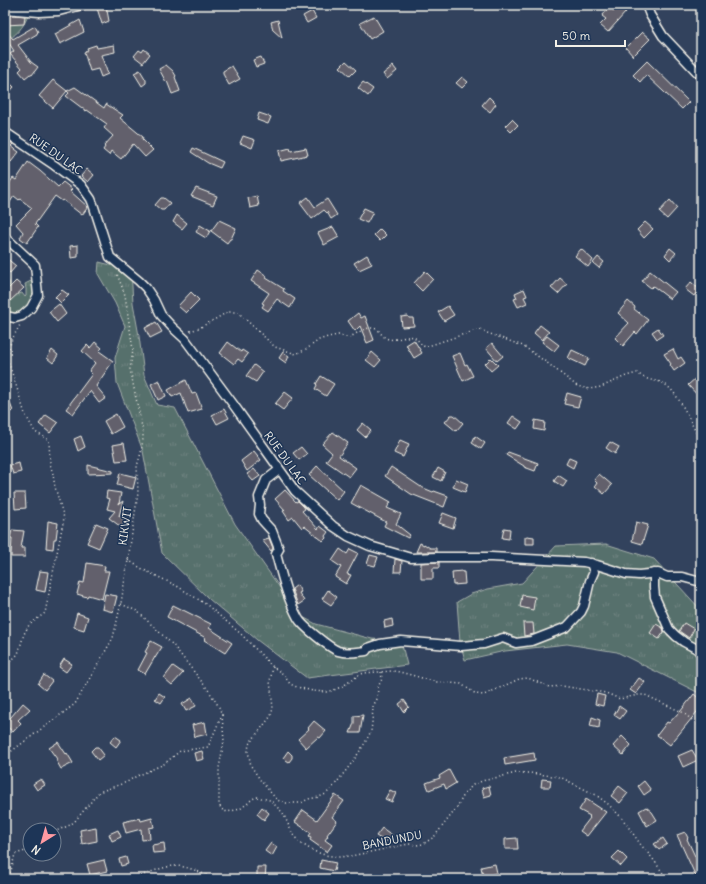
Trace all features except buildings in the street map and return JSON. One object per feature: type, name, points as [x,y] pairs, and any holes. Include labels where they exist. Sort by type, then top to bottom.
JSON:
[{"type":"street","points":[[5,9],[39,12],[59,11],[82,5]]},
{"type":"street","points":[[646,5],[650,15],[663,36],[701,76]]},
{"type":"street","name":"RUE DU LAC","points":[[5,132],[81,185],[93,204],[110,257],[146,288],[161,315],[185,339],[295,491],[334,526],[348,536],[370,546],[411,558],[438,556],[491,557],[591,563],[626,574],[654,573],[669,577],[682,577],[701,582]]},
{"type":"street","points":[[5,237],[35,265],[38,295],[31,308],[22,316],[16,318],[5,316]]},
{"type":"street","points":[[279,470],[266,480],[259,497],[259,514],[262,520],[272,531],[277,541],[279,549],[276,554],[286,592],[299,620],[320,639],[338,651],[350,653],[366,651],[368,648],[380,644],[401,641],[461,646],[484,644],[503,638],[516,643],[531,641],[567,627],[581,612],[594,572],[591,563]]},
{"type":"street","points":[[654,573],[655,597],[669,629],[676,636],[701,653]]},
{"type":"path","name":"KIKWIT","points":[[5,756],[75,704],[113,638],[121,603],[138,493],[137,466],[141,453],[143,432],[130,368],[134,350],[124,295],[110,257]]},
{"type":"path","points":[[180,334],[199,328],[228,312],[238,312],[275,347],[296,354],[319,340],[338,334],[349,338],[362,330],[371,328],[375,328],[387,339],[397,340],[413,336],[419,343],[425,346],[482,330],[523,346],[577,386],[589,390],[637,373],[648,379],[663,383],[676,395],[701,441]]},
{"type":"path","points":[[5,667],[18,654],[24,634],[29,625],[45,613],[64,518],[50,464],[49,440],[35,432],[25,414],[7,358],[11,341],[19,327],[22,316]]},
{"type":"path","points":[[5,496],[5,545]]},
{"type":"path","points":[[128,560],[144,570],[177,586],[207,605],[241,634],[283,674],[293,686],[313,691],[327,692],[343,686],[364,673],[392,671],[437,682],[462,684],[476,694],[484,695],[519,679],[528,678],[549,687],[562,686],[606,693],[620,699],[638,695],[646,695],[682,712],[701,727]]},
{"type":"path","name":"BANDUNDU","points":[[121,603],[137,610],[173,645],[210,691],[220,707],[224,741],[219,768],[218,790],[221,809],[227,812],[240,809],[256,797],[270,800],[283,813],[293,835],[299,842],[313,851],[325,855],[338,857],[351,856],[409,844],[423,844],[434,837],[456,808],[465,792],[473,785],[482,781],[516,773],[530,773],[560,777],[603,799],[622,818],[667,879]]},
{"type":"path","points":[[274,667],[270,681],[273,708],[271,716],[249,744],[248,751],[251,766],[277,800],[285,803],[301,803],[308,799],[326,794],[354,760],[371,731],[373,706],[377,699],[378,687],[382,679],[381,672]]},
{"type":"path","points":[[62,828],[76,821],[99,792],[127,782],[164,764],[180,751],[208,747],[222,715]]},
{"type":"path","points":[[5,879],[11,871],[15,854],[22,852]]},
{"type":"path","points":[[133,879],[170,866],[188,868],[214,879]]},
{"type":"green space","points":[[5,5],[19,5],[28,15],[22,27],[5,43]]},
{"type":"green space","points":[[99,262],[131,270],[133,303],[144,375],[157,405],[175,408],[235,524],[285,595],[293,612],[316,624],[372,639],[401,641],[407,665],[307,678],[257,640],[209,599],[162,553],[143,451],[117,383],[115,358],[125,326],[115,303],[98,274]]},
{"type":"green space","points":[[5,277],[10,283],[9,285],[18,294],[22,293],[25,297],[25,284],[31,281],[34,288],[32,302],[18,314],[5,313]]},
{"type":"green space","points":[[606,544],[654,559],[701,610],[701,697],[697,692],[617,652],[567,644],[505,651],[465,660],[460,642],[457,602],[471,594],[488,589],[522,583],[556,546]]}]
